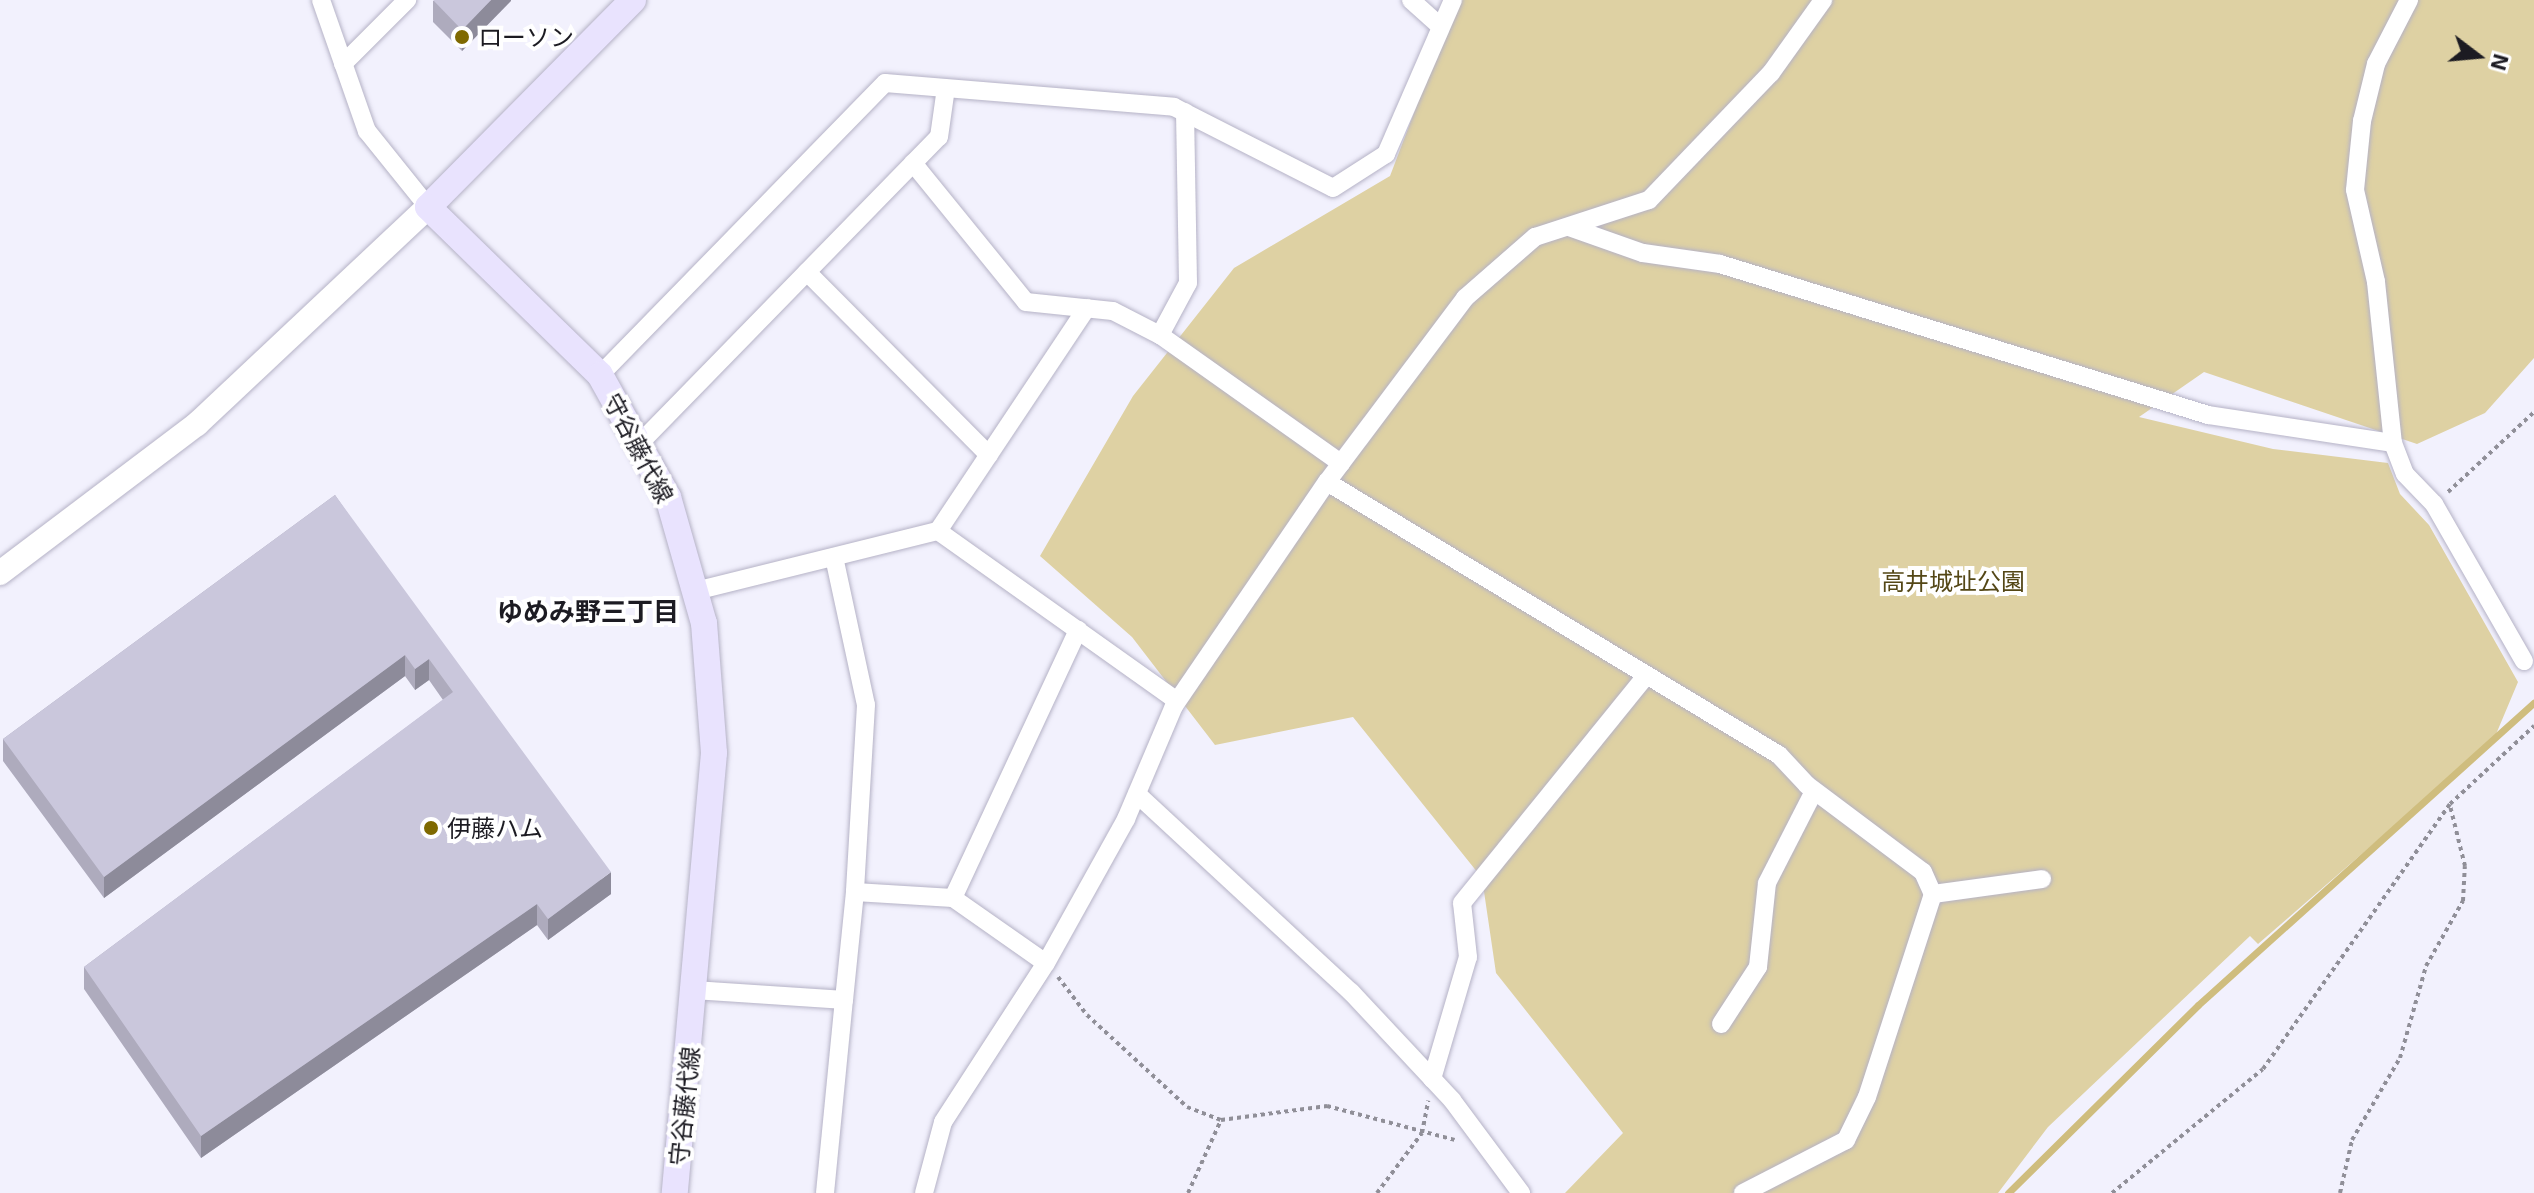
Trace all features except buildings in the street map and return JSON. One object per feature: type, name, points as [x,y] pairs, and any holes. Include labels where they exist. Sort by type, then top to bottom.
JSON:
[{"type":"main road","points":[[428,207],[633,0]]},
{"type":"main road","name":"守谷藤代線","points":[[428,207],[600,375],[668,497],[704,623],[714,753],[675,1193]]},
{"type":"street","points":[[0,573],[197,424],[428,207],[367,131],[321,0]]},
{"type":"street","points":[[343,64],[407,0]]},
{"type":"street","points":[[1411,0],[1438,24]]},
{"type":"street","points":[[600,375],[885,83],[1174,107],[1333,188],[1386,154],[1438,24],[1453,0]]},
{"type":"street","points":[[924,1193],[943,1122],[1046,963],[1137,794],[1177,701],[1327,482],[1465,298],[1535,237],[1649,200],[1771,73],[1823,0]]},
{"type":"street","points":[[2409,0],[2376,64],[2362,121],[2355,190],[2376,282],[2393,443],[2405,474],[2434,504],[2524,661]]},
{"type":"street","points":[[639,444],[939,137],[946,88]]},
{"type":"street","points":[[1160,335],[1188,283],[1185,112]]},
{"type":"street","points":[[913,163],[1026,302],[1113,311],[1160,335],[1341,463]]},
{"type":"street","points":[[1569,227],[1643,253],[1720,264],[2208,415],[2393,443]]},
{"type":"street","points":[[807,272],[989,455]]},
{"type":"street","points":[[695,591],[938,531],[1087,308]]},
{"type":"street","points":[[1327,482],[1645,677],[1779,755],[1814,791],[1923,872],[1933,894],[1867,1097],[1846,1140],[1743,1193]]},
{"type":"street","points":[[938,531],[1177,701]]},
{"type":"street","points":[[825,1193],[855,892],[866,705],[834,557]]},
{"type":"street","points":[[953,898],[1078,630]]},
{"type":"street","points":[[1432,1079],[1468,957],[1462,903],[1645,677]]},
{"type":"street","points":[[1721,1024],[1758,967],[1767,883],[1814,791]]},
{"type":"street","points":[[1137,794],[1351,992],[1432,1079],[1521,1193]]},
{"type":"street","points":[[1933,894],[2042,879]]},
{"type":"street","points":[[855,892],[953,898],[1046,963]]},
{"type":"street","points":[[695,990],[844,1000]]},
{"type":"path","points":[[2434,504],[2534,412]]},
{"type":"path","points":[[2112,1193],[2263,1069],[2450,804],[2534,726]]},
{"type":"path","points":[[2340,1193],[2352,1140],[2400,1058],[2426,966],[2463,901],[2465,866],[2450,804]]},
{"type":"path","points":[[1046,963],[1087,1015],[1187,1107],[1221,1120],[1327,1106],[1422,1133],[1488,1147]]},
{"type":"path","points":[[1377,1193],[1422,1133],[1432,1079]]},
{"type":"path","points":[[1188,1193],[1221,1120]]},
{"type":"green space","name":"高井城址公園","points":[[1457,0],[2534,0],[2534,358],[2485,413],[2417,444],[2204,372],[2139,417],[2273,449],[2388,463],[2400,494],[2429,525],[2518,682],[2494,739],[2258,944],[2250,936],[2048,1127],[1998,1193],[1565,1193],[1623,1133],[1496,973],[1482,878],[1353,717],[1215,745],[1132,637],[1040,556],[1133,396],[1234,268],[1390,176]]},
{"type":"waterway","points":[[2008,1193],[2198,1005],[2534,702]]},
{"type":"place","name":"ローソン","points":[[462,37]]},
{"type":"place","name":"伊藤ハム","points":[[431,828]]},
{"type":"district","name":"ゆめみ野三丁目","points":[[588,611]]}]
